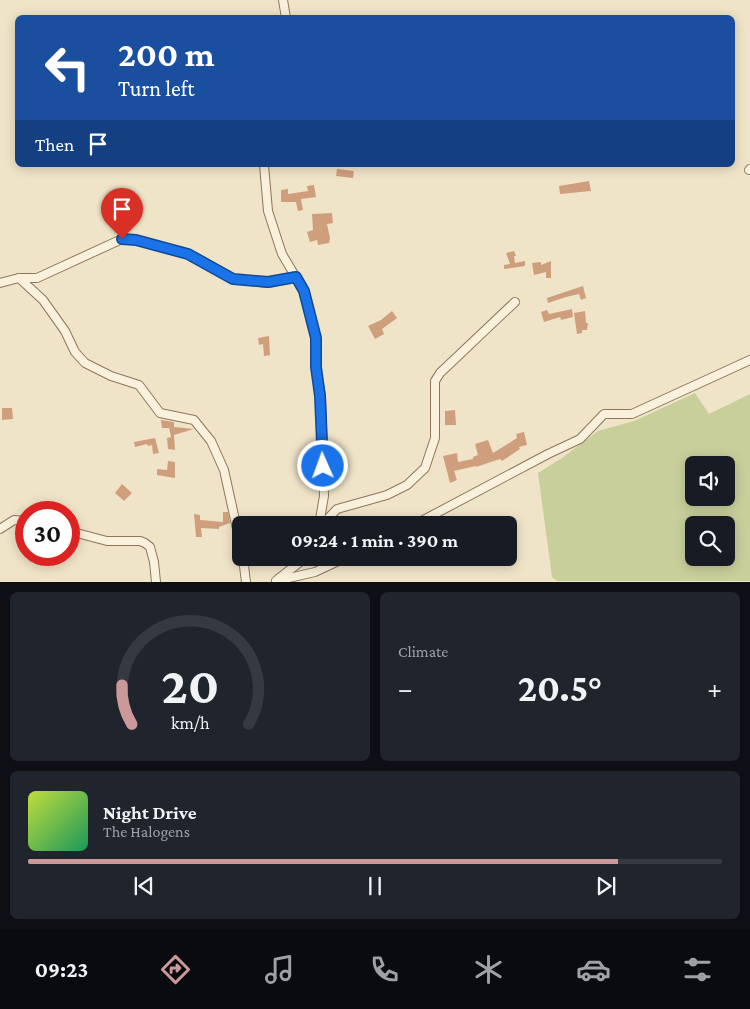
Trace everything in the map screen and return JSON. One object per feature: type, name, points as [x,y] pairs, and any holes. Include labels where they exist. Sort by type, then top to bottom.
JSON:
[{"type":"street","points":[[283,0],[286,15]]},
{"type":"street","points":[[264,167],[268,211],[282,254],[304,291],[316,338],[316,367],[320,396],[323,452],[322,516]]},
{"type":"street","points":[[0,283],[19,278],[37,278],[122,239],[136,240],[188,254],[233,279],[268,282],[296,277]]},
{"type":"street","points":[[19,278],[43,300],[65,331],[75,352],[85,363],[111,376],[139,385],[160,413],[194,420],[211,442],[224,470],[234,516]]},
{"type":"street","points":[[330,516],[337,509],[387,496],[407,485],[425,468],[435,438],[435,381],[440,373],[515,302]]},
{"type":"street","points":[[431,516],[548,454],[580,440],[604,414],[632,414],[750,360]]},
{"type":"street","points":[[323,502],[337,509]]},
{"type":"street","points":[[0,529],[15,520]]},
{"type":"street","points":[[80,534],[107,541],[140,541],[145,543],[150,547],[156,582]]},
{"type":"street","points":[[244,566],[246,582]]},
{"type":"street","points":[[275,581],[295,566]]},
{"type":"street","points":[[275,581],[315,572],[328,566]]},
{"type":"green space","points":[[695,393],[709,414],[750,394],[750,581],[557,581],[552,577],[538,473],[598,431],[634,421]]},
{"type":"building","points":[[337,169],[354,171],[353,178],[336,176]]},
{"type":"building","points":[[589,181],[591,191],[560,194],[559,186]]},
{"type":"building","points":[[314,185],[316,197],[301,199],[303,210],[298,211],[296,202],[281,202],[281,190],[288,189],[288,194],[308,191],[307,186]]},
{"type":"building","points":[[332,213],[333,223],[327,224],[330,238],[329,243],[318,245],[317,240],[310,242],[307,232],[313,230],[312,214]]},
{"type":"building","points":[[514,251],[516,256],[514,256],[515,263],[525,261],[525,266],[504,269],[504,265],[510,264],[506,253]]},
{"type":"building","points":[[551,261],[551,278],[546,278],[546,272],[534,275],[532,263],[541,262],[541,265]]},
{"type":"building","points":[[583,286],[586,298],[581,300],[579,294],[548,303],[547,298]]},
{"type":"building","points":[[572,309],[573,317],[561,320],[560,317],[544,322],[541,312],[547,310],[549,314]]},
{"type":"building","points":[[392,311],[397,318],[382,329],[384,334],[375,339],[368,326],[381,320]]},
{"type":"building","points":[[585,311],[586,323],[588,323],[587,330],[582,330],[582,333],[577,334],[574,313]]},
{"type":"building","points":[[269,336],[270,355],[264,356],[263,344],[259,345],[258,338]]},
{"type":"building","points":[[2,408],[12,408],[13,419],[2,420]]},
{"type":"building","points":[[455,410],[456,425],[445,425],[445,411]]},
{"type":"building","points":[[161,420],[174,422],[174,427],[194,429],[174,435],[175,450],[168,449],[167,438],[171,437],[169,428],[162,428]]},
{"type":"building","points":[[524,432],[527,445],[519,447],[520,449],[502,461],[500,459],[476,467],[454,471],[457,480],[450,483],[443,456],[457,453],[458,462],[473,459],[473,457],[478,455],[475,444],[488,440],[493,453],[517,438],[516,434]]},
{"type":"building","points":[[155,438],[159,453],[153,454],[152,445],[148,446],[147,444],[135,447],[134,442]]},
{"type":"building","points":[[168,461],[175,462],[175,478],[157,475],[157,469],[167,470]]},
{"type":"building","points":[[122,484],[132,493],[124,501],[115,493]]},
{"type":"building","points":[[223,512],[228,512],[230,523],[219,527],[219,529],[201,528],[202,537],[196,537],[194,514],[200,515],[200,520],[223,522]]},
{"type":"route","points":[[122,239],[136,240],[188,254],[233,279],[268,282],[296,277],[304,291],[316,338],[316,367],[320,396],[323,466]]}]
